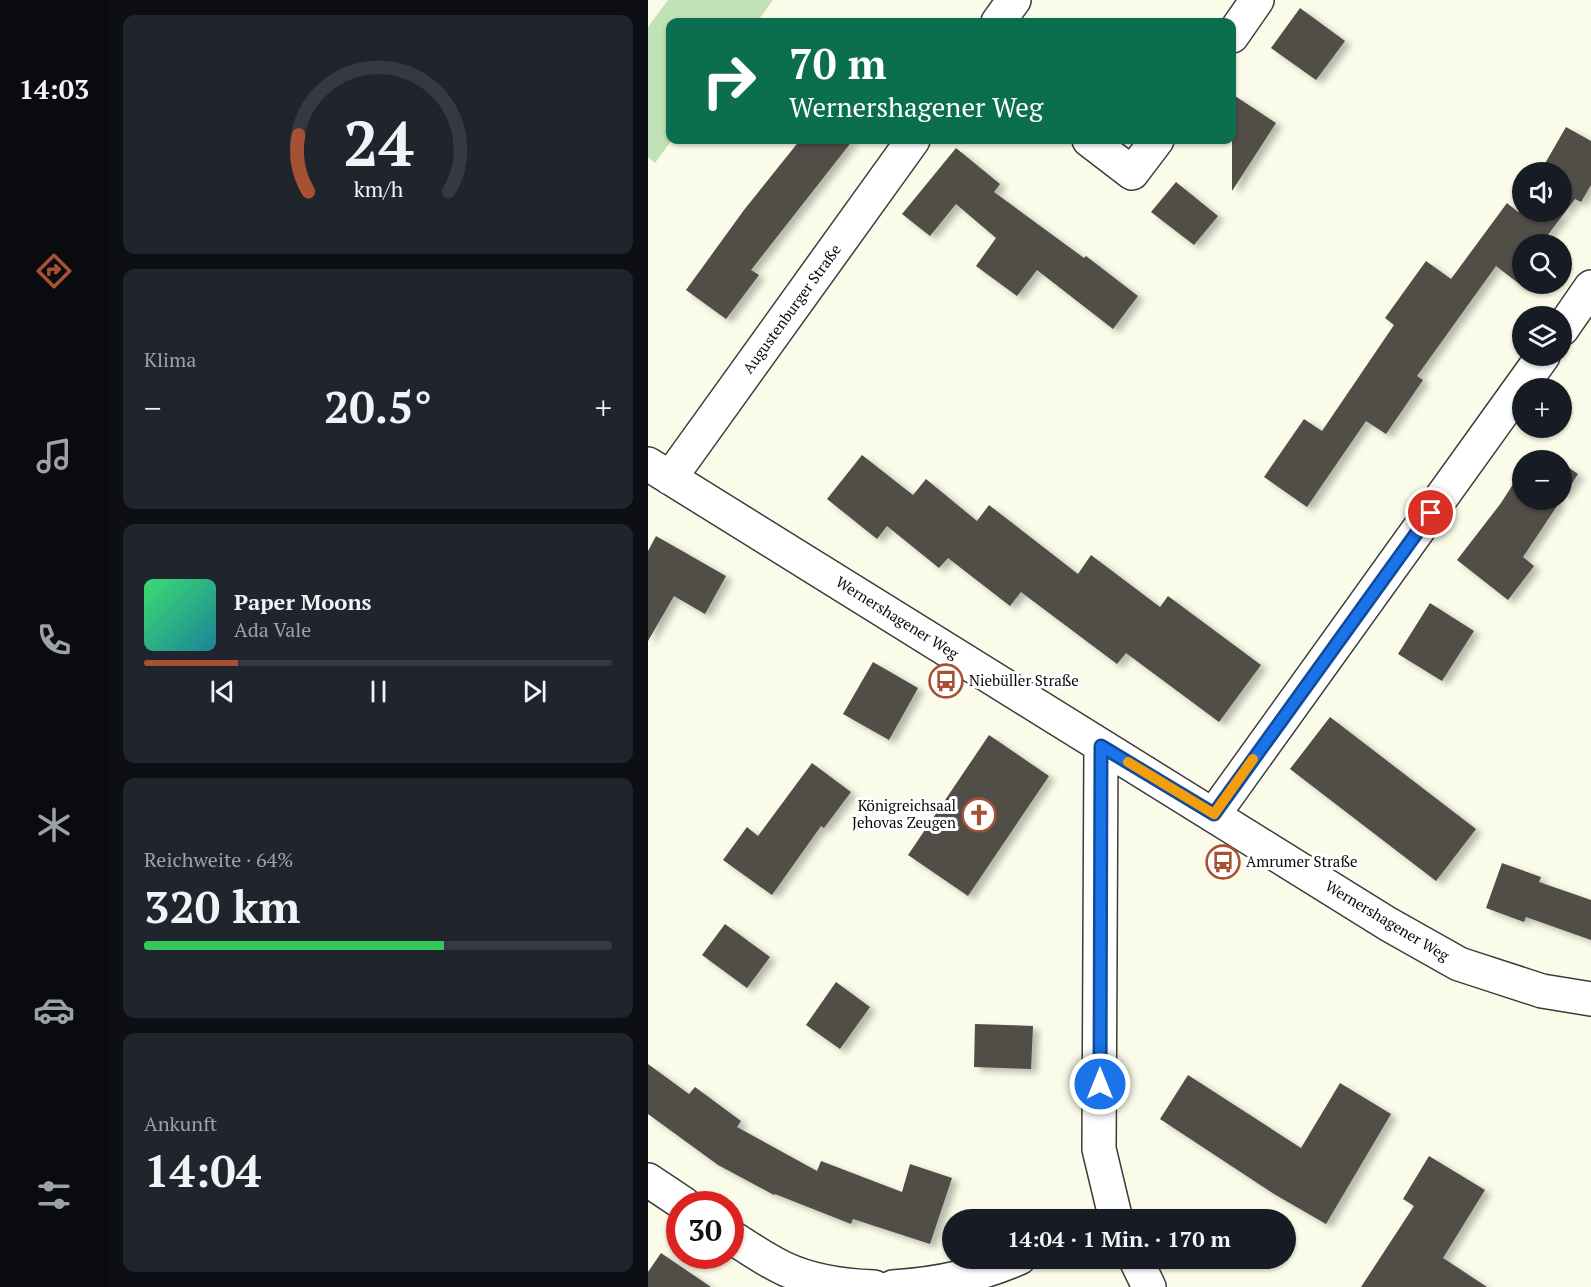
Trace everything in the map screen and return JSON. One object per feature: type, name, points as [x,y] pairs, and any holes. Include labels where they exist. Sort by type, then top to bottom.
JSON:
[{"type":"street","points":[[1001,18],[1014,0]]},
{"type":"street","points":[[1236,30],[1257,0]]},
{"type":"street","name":"Augustenburger Straße","points":[[659,471],[910,144]]},
{"type":"street","points":[[1094,144],[1132,173],[1154,144]]},
{"type":"street","points":[[1572,315],[1591,287]]},
{"type":"street","points":[[1214,814],[1536,366]]},
{"type":"street","name":"Wernershagener Weg","points":[[659,471],[1388,924],[1459,964],[1542,991],[1591,999]]},
{"type":"street","points":[[1101,746],[1099,1149],[1112,1209]]},
{"type":"street","points":[[648,1180],[666,1192]]},
{"type":"street","points":[[744,1248],[779,1278],[820,1280],[874,1287]]},
{"type":"street","points":[[894,1287],[958,1280],[995,1269]]},
{"type":"street","points":[[1140,1269],[1149,1287]]},
{"type":"green space","points":[[668,0],[773,0],[760,18],[666,18],[666,144],[669,144],[655,163],[648,157],[648,27]]},
{"type":"building","points":[[1300,8],[1345,41],[1316,80],[1271,48]]},
{"type":"building","points":[[1236,97],[1276,123],[1232,191],[1232,144],[1236,144]]},
{"type":"building","points":[[1566,127],[1591,141],[1591,185],[1581,202],[1575,199],[1572,203],[1572,162],[1546,162]]},
{"type":"building","points":[[797,144],[850,144],[751,270],[759,275],[726,319],[686,290],[744,210]]},
{"type":"building","points":[[956,148],[1000,184],[994,192],[1084,258],[1086,256],[1138,296],[1113,329],[1037,270],[1017,296],[976,266],[996,238],[956,204],[930,236],[902,214]]},
{"type":"building","points":[[1176,182],[1218,216],[1194,245],[1151,212]]},
{"type":"building","points":[[1507,203],[1512,207],[1512,222],[1558,222],[1549,234],[1512,234],[1512,278],[1496,266],[1417,376],[1423,380],[1386,434],[1366,421],[1307,507],[1264,477],[1304,419],[1322,431],[1394,325],[1385,318],[1426,261],[1451,279]]},
{"type":"building","points":[[862,455],[913,495],[926,479],[977,521],[989,505],[1078,574],[1091,555],[1160,607],[1168,596],[1261,665],[1219,722],[1126,653],[1117,664],[1021,592],[1010,606],[948,558],[939,568],[887,526],[877,539],[827,499]]},
{"type":"building","points":[[1572,470],[1578,474],[1572,483]]},
{"type":"building","points":[[1512,486],[1512,510],[1554,510],[1523,557],[1534,566],[1508,600],[1457,560]]},
{"type":"building","points":[[656,536],[726,576],[705,614],[674,596],[648,641],[648,551]]},
{"type":"building","points":[[1430,603],[1474,631],[1442,681],[1398,654]]},
{"type":"building","points":[[873,662],[918,688],[889,740],[843,714]]},
{"type":"building","points":[[1330,717],[1476,829],[1436,881],[1290,769]]},
{"type":"building","name":"Königreichsaal Jehovas Zeugen","points":[[989,735],[1049,776],[968,896],[908,855]]},
{"type":"building","points":[[812,763],[851,792],[824,828],[821,826],[772,895],[723,860],[747,827],[758,836]]},
{"type":"building","points":[[1502,863],[1541,877],[1539,882],[1591,900],[1591,940],[1526,917],[1524,922],[1486,908]]},
{"type":"building","points":[[725,924],[770,957],[747,988],[702,955]]},
{"type":"building","points":[[836,982],[870,1007],[840,1049],[806,1025]]},
{"type":"building","points":[[975,1024],[1033,1026],[1031,1069],[974,1067]]},
{"type":"building","points":[[648,1064],[689,1094],[695,1087],[741,1121],[737,1127],[817,1171],[821,1161],[902,1192],[910,1164],[952,1178],[930,1244],[853,1219],[851,1224],[774,1195],[718,1165],[648,1114]]},
{"type":"building","points":[[1188,1075],[1301,1148],[1340,1083],[1391,1114],[1326,1224],[1274,1194],[1160,1119]]},
{"type":"building","points":[[1429,1156],[1485,1190],[1443,1258],[1487,1287],[1361,1287],[1414,1206],[1403,1199]]},
{"type":"building","points":[[661,1253],[666,1256],[666,1269],[685,1269],[711,1287],[648,1287],[648,1272]]},
{"type":"slow traffic","points":[[1128,762],[1214,814],[1253,759]]},
{"type":"place","name":"Niebüller Straße","points":[[946,681]]},
{"type":"place","name":"Königreichsaal Jehovas Zeugen","points":[[979,815]]},
{"type":"place","name":"Amrumer Straße","points":[[1223,862]]},
{"type":"route","points":[[1100,1084],[1101,746],[1214,814],[1431,513]]}]
